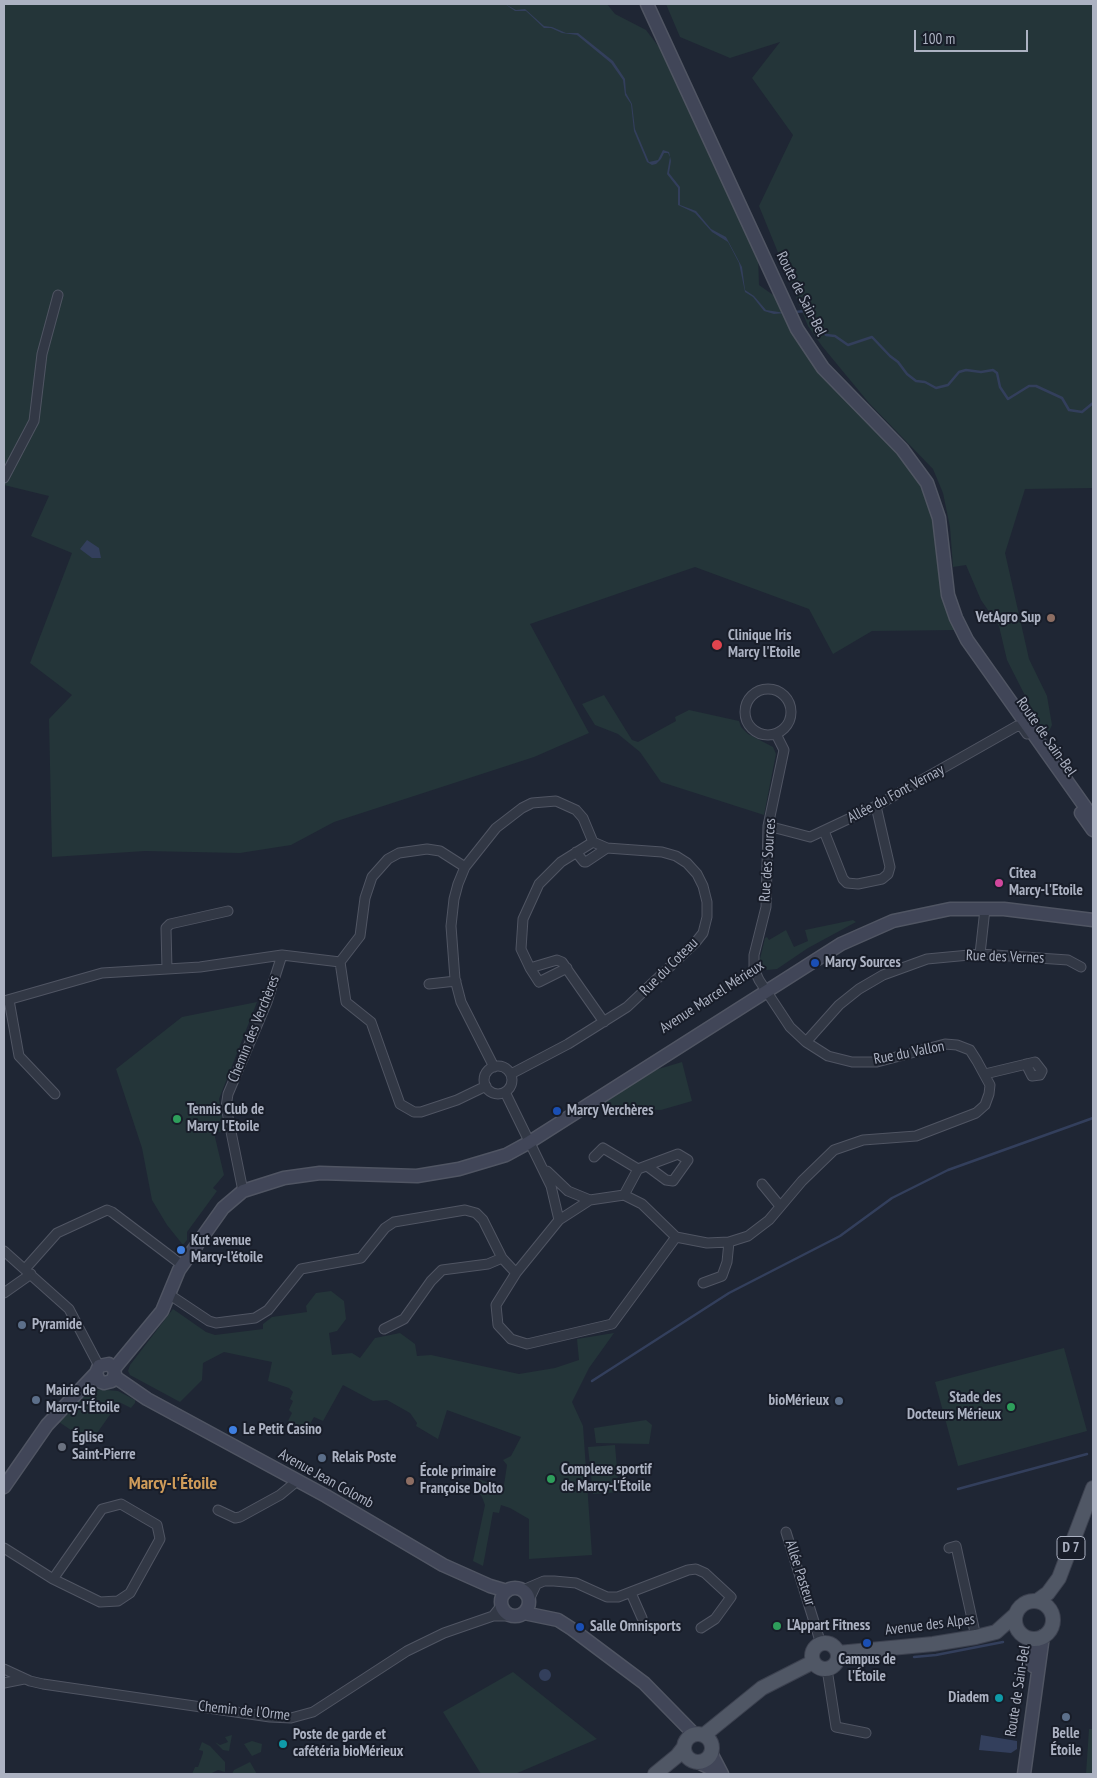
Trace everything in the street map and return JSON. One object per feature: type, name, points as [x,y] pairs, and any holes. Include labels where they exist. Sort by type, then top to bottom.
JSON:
[{"type":"main road","name":"Route de Sain-Bel","points":[[647,4],[797,329],[823,368],[902,449],[927,483],[939,518],[948,595],[956,618],[1017,726],[1093,830]]},
{"type":"main road","name":"Route de Sain-Bel","points":[[979,660],[1093,818]]},
{"type":"main road","name":"Avenue Marcel Mérieux","points":[[4,1487],[47,1425],[80,1389],[106,1373],[162,1311],[182,1265],[222,1208],[243,1191],[284,1178],[320,1173],[364,1173],[376,1170],[458,1164],[527,1139],[765,986],[838,936],[899,913],[948,903],[1006,902],[1062,911],[1093,913]]},
{"type":"main road","name":"Avenue Marcel Mérieux","points":[[765,986],[841,944],[884,925],[950,909],[1004,909],[1093,920]]},
{"type":"main road","name":"Avenue Jean Colomb","points":[[106,1373],[124,1390],[147,1399],[297,1481],[443,1565],[490,1586],[503,1599]]},
{"type":"main road","name":"D 7","points":[[1037,1601],[1048,1593],[1059,1578],[1093,1488]]},
{"type":"main road","name":"D 7","points":[[1050,1611],[1076,1556],[1093,1506]]},
{"type":"main road","points":[[526,1602],[510,1616],[503,1599],[515,1588],[526,1602],[544,1616],[558,1620],[576,1632],[644,1683],[674,1713],[697,1747],[722,1774]]},
{"type":"main road","points":[[1037,1601],[1050,1611],[1052,1626],[1043,1636],[1024,1635],[1016,1626],[1015,1615],[1024,1604],[1037,1601]]},
{"type":"main road","name":"Avenue des Alpes","points":[[996,1632],[1015,1615]]},
{"type":"main road","name":"Avenue des Alpes","points":[[838,1653],[857,1649],[933,1644],[996,1632],[1024,1635]]},
{"type":"main road","name":"Route de Sain-Bel","points":[[1024,1635],[1033,1660],[1025,1728],[1026,1750]]},
{"type":"main road","name":"Route de Sain-Bel","points":[[1024,1774],[1043,1636]]},
{"type":"main road","points":[[821,1644],[829,1644],[838,1653],[836,1663],[828,1669],[821,1669],[813,1662],[814,1649],[821,1644]]},
{"type":"main road","points":[[655,1774],[697,1747],[718,1724],[762,1688],[813,1662]]},
{"type":"street","points":[[4,478],[34,420],[42,354],[58,295]]},
{"type":"street","points":[[775,689],[789,701],[791,707],[790,721],[786,728],[776,734],[762,735],[750,727],[746,720],[746,702],[759,690],[775,689]]},
{"type":"street","points":[[1017,726],[1022,727],[1041,753],[1046,754]]},
{"type":"street","name":"Allée du Font Vernay","points":[[768,826],[810,837],[876,806],[1017,726]]},
{"type":"street","name":"Rue des Sources","points":[[765,986],[754,969],[766,907],[768,826],[784,750],[776,734]]},
{"type":"street","points":[[494,1067],[461,1002],[456,981],[452,913],[458,884],[465,867],[502,823],[522,808],[545,800],[556,801],[576,810],[583,818],[593,842],[561,862],[539,884],[526,908],[523,919],[521,949],[539,982],[567,968]]},
{"type":"street","points":[[824,831],[847,883],[858,884],[882,879],[888,874],[890,867],[876,806]]},
{"type":"street","name":"Rue du Coteau","points":[[511,1074],[557,1051],[604,1022],[642,994],[696,943],[703,933],[707,917],[707,902],[703,886],[697,874],[687,863],[676,856],[662,852],[607,848],[593,842]]},
{"type":"street","points":[[576,852],[586,862],[607,848]]},
{"type":"street","points":[[465,867],[440,852],[427,849],[399,853],[388,859],[372,877],[365,898],[360,936],[340,962],[346,1002],[371,1022],[400,1104],[414,1112],[421,1112],[486,1086]]},
{"type":"street","points":[[980,954],[985,909]]},
{"type":"street","points":[[167,969],[166,928],[170,924],[228,911]]},
{"type":"street","name":"Rue des Vernes","points":[[806,1042],[839,1005],[858,989],[883,975],[928,959],[980,954],[1068,960],[1081,967]]},
{"type":"street","points":[[54,1094],[19,1056],[6,1001],[102,973],[200,967],[282,955],[340,962]]},
{"type":"street","name":"Chemin des Verchères","points":[[243,1191],[226,1107],[228,1094],[267,1002],[282,955]]},
{"type":"street","points":[[530,968],[557,960],[562,962],[604,1022]]},
{"type":"street","points":[[429,984],[456,981]]},
{"type":"street","name":"Rue du Vallon","points":[[765,986],[790,1027],[806,1042],[828,1056],[852,1062],[877,1062],[946,1044],[957,1045],[970,1050],[986,1074]]},
{"type":"street","points":[[676,1236],[612,1324],[527,1344],[511,1339],[498,1325],[496,1305],[516,1273],[559,1220],[575,1212],[590,1200],[624,1195],[642,1204],[676,1236],[707,1243],[729,1242],[748,1236],[769,1220],[824,1157],[834,1150],[863,1140],[916,1136],[976,1113],[984,1105],[989,1094],[990,1084],[986,1074],[1026,1064]]},
{"type":"street","points":[[494,1067],[505,1068],[511,1074],[512,1084],[505,1092],[495,1093],[486,1086],[486,1074],[494,1067]]},
{"type":"street","points":[[505,1092],[551,1186],[559,1220]]},
{"type":"street","points":[[594,1157],[603,1148],[642,1168],[624,1195]]},
{"type":"street","points":[[540,1164],[568,1191],[590,1200]]},
{"type":"street","points":[[762,1184],[780,1206]]},
{"type":"street","points":[[4,1293],[28,1272],[57,1233],[107,1210],[182,1265]]},
{"type":"street","points":[[170,1295],[209,1321],[216,1323],[255,1318],[268,1310],[301,1269],[361,1258],[385,1228],[394,1222],[465,1210],[476,1213],[483,1220],[502,1258],[516,1273]]},
{"type":"street","points":[[703,1283],[722,1276],[727,1262],[729,1242]]},
{"type":"street","points":[[4,1251],[69,1309],[106,1373]]},
{"type":"street","points":[[384,1329],[404,1319],[431,1281],[442,1270],[488,1264],[502,1258]]},
{"type":"street","points":[[218,1510],[235,1518],[240,1517],[280,1496],[297,1481]]},
{"type":"street","points":[[4,1548],[53,1579],[100,1602],[118,1601],[130,1593],[160,1539],[157,1525],[121,1504],[102,1509],[53,1579]]},
{"type":"street","name":"Allée Pasteur","points":[[786,1532],[821,1644]]},
{"type":"street","points":[[948,1548],[956,1546],[976,1637]]},
{"type":"street","points":[[526,1602],[536,1585],[544,1581],[576,1583],[607,1597],[631,1593],[688,1570],[696,1569],[705,1573],[731,1597],[715,1619],[702,1628]]},
{"type":"street","points":[[631,1593],[642,1618]]},
{"type":"street","name":"Chemin de l'Orme","points":[[492,1616],[503,1599]]},
{"type":"street","name":"Chemin de l'Orme","points":[[4,1669],[24,1679],[43,1684],[270,1717],[290,1718],[313,1712],[407,1651],[444,1633],[492,1616],[510,1616]]},
{"type":"street","points":[[828,1669],[836,1727],[866,1734]]},
{"type":"street","points":[[4,1684],[24,1679]]},
{"type":"shaded area","points":[[4,4],[607,4],[615,14],[646,30],[662,51],[758,255],[759,285],[776,297],[795,335],[905,459],[929,497],[957,630],[872,631],[833,654],[809,609],[695,567],[530,624],[589,733],[534,757],[334,822],[291,845],[240,853],[145,851],[52,857],[49,719],[72,695],[30,663],[72,553],[31,536],[49,496],[4,485]]},
{"type":"shaded area","points":[[666,4],[1093,4],[1093,488],[1025,489],[1005,553],[1029,659],[1047,696],[1052,725],[1046,737],[1007,660],[999,626],[981,600],[966,565],[953,567],[950,527],[943,493],[933,469],[869,403],[808,326],[759,206],[793,135],[752,78],[780,42],[730,58],[680,37]]},
{"type":"shaded area","points":[[604,695],[632,740],[638,742],[676,721],[675,717],[689,710],[739,721],[741,727],[748,734],[773,747],[776,754],[764,815],[661,782],[640,752],[618,734],[595,725],[582,704]]},
{"type":"shaded area","points":[[853,920],[856,922],[808,948],[777,969],[767,970],[759,963],[765,938],[767,937],[769,940],[786,930],[794,947],[808,941],[805,930]]},
{"type":"shaded area","name":"Tennis Club de Marcy l'Etoile","points":[[257,1002],[219,1099],[224,1131],[214,1133],[224,1175],[213,1188],[217,1191],[187,1232],[187,1240],[183,1245],[167,1225],[152,1200],[142,1148],[116,1069],[182,1017]]},
{"type":"shaded area","points":[[682,1062],[692,1101],[661,1110],[593,1107],[652,1071]]},
{"type":"shaded area","points":[[331,1291],[344,1301],[346,1319],[337,1331],[329,1333],[332,1355],[352,1353],[360,1358],[375,1338],[400,1333],[415,1344],[417,1356],[431,1355],[519,1374],[555,1368],[579,1360],[577,1339],[614,1333],[589,1368],[572,1402],[583,1426],[592,1555],[529,1559],[529,1519],[501,1505],[499,1513],[493,1512],[483,1566],[473,1561],[485,1505],[475,1488],[479,1479],[491,1484],[504,1485],[507,1465],[503,1460],[511,1456],[521,1437],[447,1410],[438,1439],[416,1426],[417,1423],[410,1413],[387,1400],[373,1401],[343,1385],[323,1421],[314,1417],[306,1431],[288,1421],[292,1413],[289,1410],[293,1401],[290,1399],[293,1392],[289,1388],[268,1381],[272,1362],[224,1352],[203,1363],[202,1380],[180,1402],[130,1375],[128,1371],[130,1365],[173,1309],[206,1332],[215,1335],[263,1329],[263,1324],[272,1317],[307,1312],[306,1306],[316,1293]]},
{"type":"shaded area","name":"Stade des Docteurs Mérieux","points":[[1064,1348],[1087,1431],[958,1466],[935,1382]]},
{"type":"shaded area","points":[[94,1389],[118,1391],[135,1400],[135,1403],[131,1408],[119,1402],[90,1443],[59,1422],[81,1397]]},
{"type":"shaded area","points":[[646,1420],[652,1425],[649,1444],[596,1443],[594,1428]]},
{"type":"shaded area","points":[[615,1445],[619,1492],[593,1494],[588,1447]]},
{"type":"shaded area","points":[[513,1672],[597,1739],[515,1774],[481,1774],[443,1712]]},
{"type":"shaded area","points":[[1089,1729],[1093,1729],[1093,1774],[1086,1774]]},
{"type":"shaded area","points":[[232,1735],[229,1751],[223,1750],[215,1742],[220,1745],[228,1742],[225,1737]]},
{"type":"shaded area","points":[[252,1741],[262,1744],[261,1752],[252,1756],[244,1744]]},
{"type":"shaded area","points":[[202,1742],[210,1746],[225,1762],[225,1772],[218,1770],[210,1774],[192,1774],[195,1767],[198,1767],[203,1753],[203,1751],[199,1750]]},
{"type":"shaded area","points":[[250,1762],[257,1774],[232,1774],[234,1770]]},
{"type":"water","points":[[505,4],[516,10],[525,9],[544,26],[552,27],[566,33],[578,33],[613,61],[625,79],[626,93],[632,104],[635,129],[649,162],[658,160],[663,150],[669,152],[671,161],[669,173],[680,187],[680,205],[696,211],[711,229],[726,237],[742,267],[745,290],[754,296],[766,310],[785,313],[774,314],[764,311],[753,297],[745,292],[739,263],[728,242],[712,232],[695,213],[678,205],[678,188],[667,174],[670,157],[668,153],[664,153],[656,164],[652,165],[647,162],[634,131],[631,104],[625,95],[623,80],[611,63],[577,35],[562,33],[551,28],[544,28],[526,11],[515,11]]},
{"type":"water","points":[[87,540],[99,548],[101,558],[92,558],[80,549]]},
{"type":"water","points":[[545,1669],[551,1675],[545,1681],[539,1675]]},
{"type":"water","points":[[981,1735],[1017,1741],[1017,1749],[1011,1753],[979,1750]]},
{"type":"waterway","points":[[794,312],[807,311],[826,335],[835,336],[848,345],[872,337],[898,362],[907,374],[916,381],[925,382],[936,388],[948,385],[959,372],[966,370],[981,372],[993,370],[997,373],[1000,387],[1008,399],[1029,386],[1036,386],[1062,398],[1069,410],[1082,412],[1093,403]]},
{"type":"waterway","points":[[592,1381],[729,1293],[840,1236],[892,1198],[948,1170],[1093,1118]]},
{"type":"waterway","points":[[958,1489],[1087,1454]]},
{"type":"waterway","points":[[914,1657],[936,1655],[1003,1642]]},
{"type":"place","name":"VetAgro Sup","points":[[1051,618]]},
{"type":"place","name":"Clinique Iris Marcy l'Etoile","points":[[717,645]]},
{"type":"place","name":"Citea Marcy-l'Etoile","points":[[999,883]]},
{"type":"place","name":"Marcy Sources","points":[[815,963]]},
{"type":"place","name":"Marcy Verchères","points":[[557,1111]]},
{"type":"place","name":"Tennis Club de Marcy l'Etoile","points":[[177,1119]]},
{"type":"place","name":"Kut avenue Marcy-l’étoile","points":[[181,1250]]},
{"type":"place","name":"Pyramide","points":[[22,1325]]},
{"type":"place","name":"Mairie de Marcy-l'Étoile","points":[[36,1400]]},
{"type":"place","name":"bioMérieux","points":[[839,1401]]},
{"type":"place","name":"Stade des Docteurs Mérieux","points":[[1011,1407]]},
{"type":"place","name":"Le Petit Casino","points":[[233,1430]]},
{"type":"place","name":"Église Saint-Pierre","points":[[62,1447]]},
{"type":"place","name":"Relais Poste","points":[[322,1458]]},
{"type":"place","name":"Complexe sportif de Marcy-l'Étoile","points":[[551,1479]]},
{"type":"place","name":"École primaire Françoise Dolto","points":[[410,1481]]},
{"type":"place","name":"L'Appart Fitness","points":[[777,1626]]},
{"type":"place","name":"Salle Omnisports","points":[[580,1627]]},
{"type":"place","name":"Campus de l'Étoile","points":[[867,1643]]},
{"type":"place","name":"Diadem","points":[[999,1698]]},
{"type":"place","name":"Belle Étoile","points":[[1066,1717]]},
{"type":"place","name":"Poste de garde et cafétéria bioMérieux","points":[[283,1744]]},
{"type":"district","name":"Marcy-l'Étoile","points":[[173,1484]]}]
